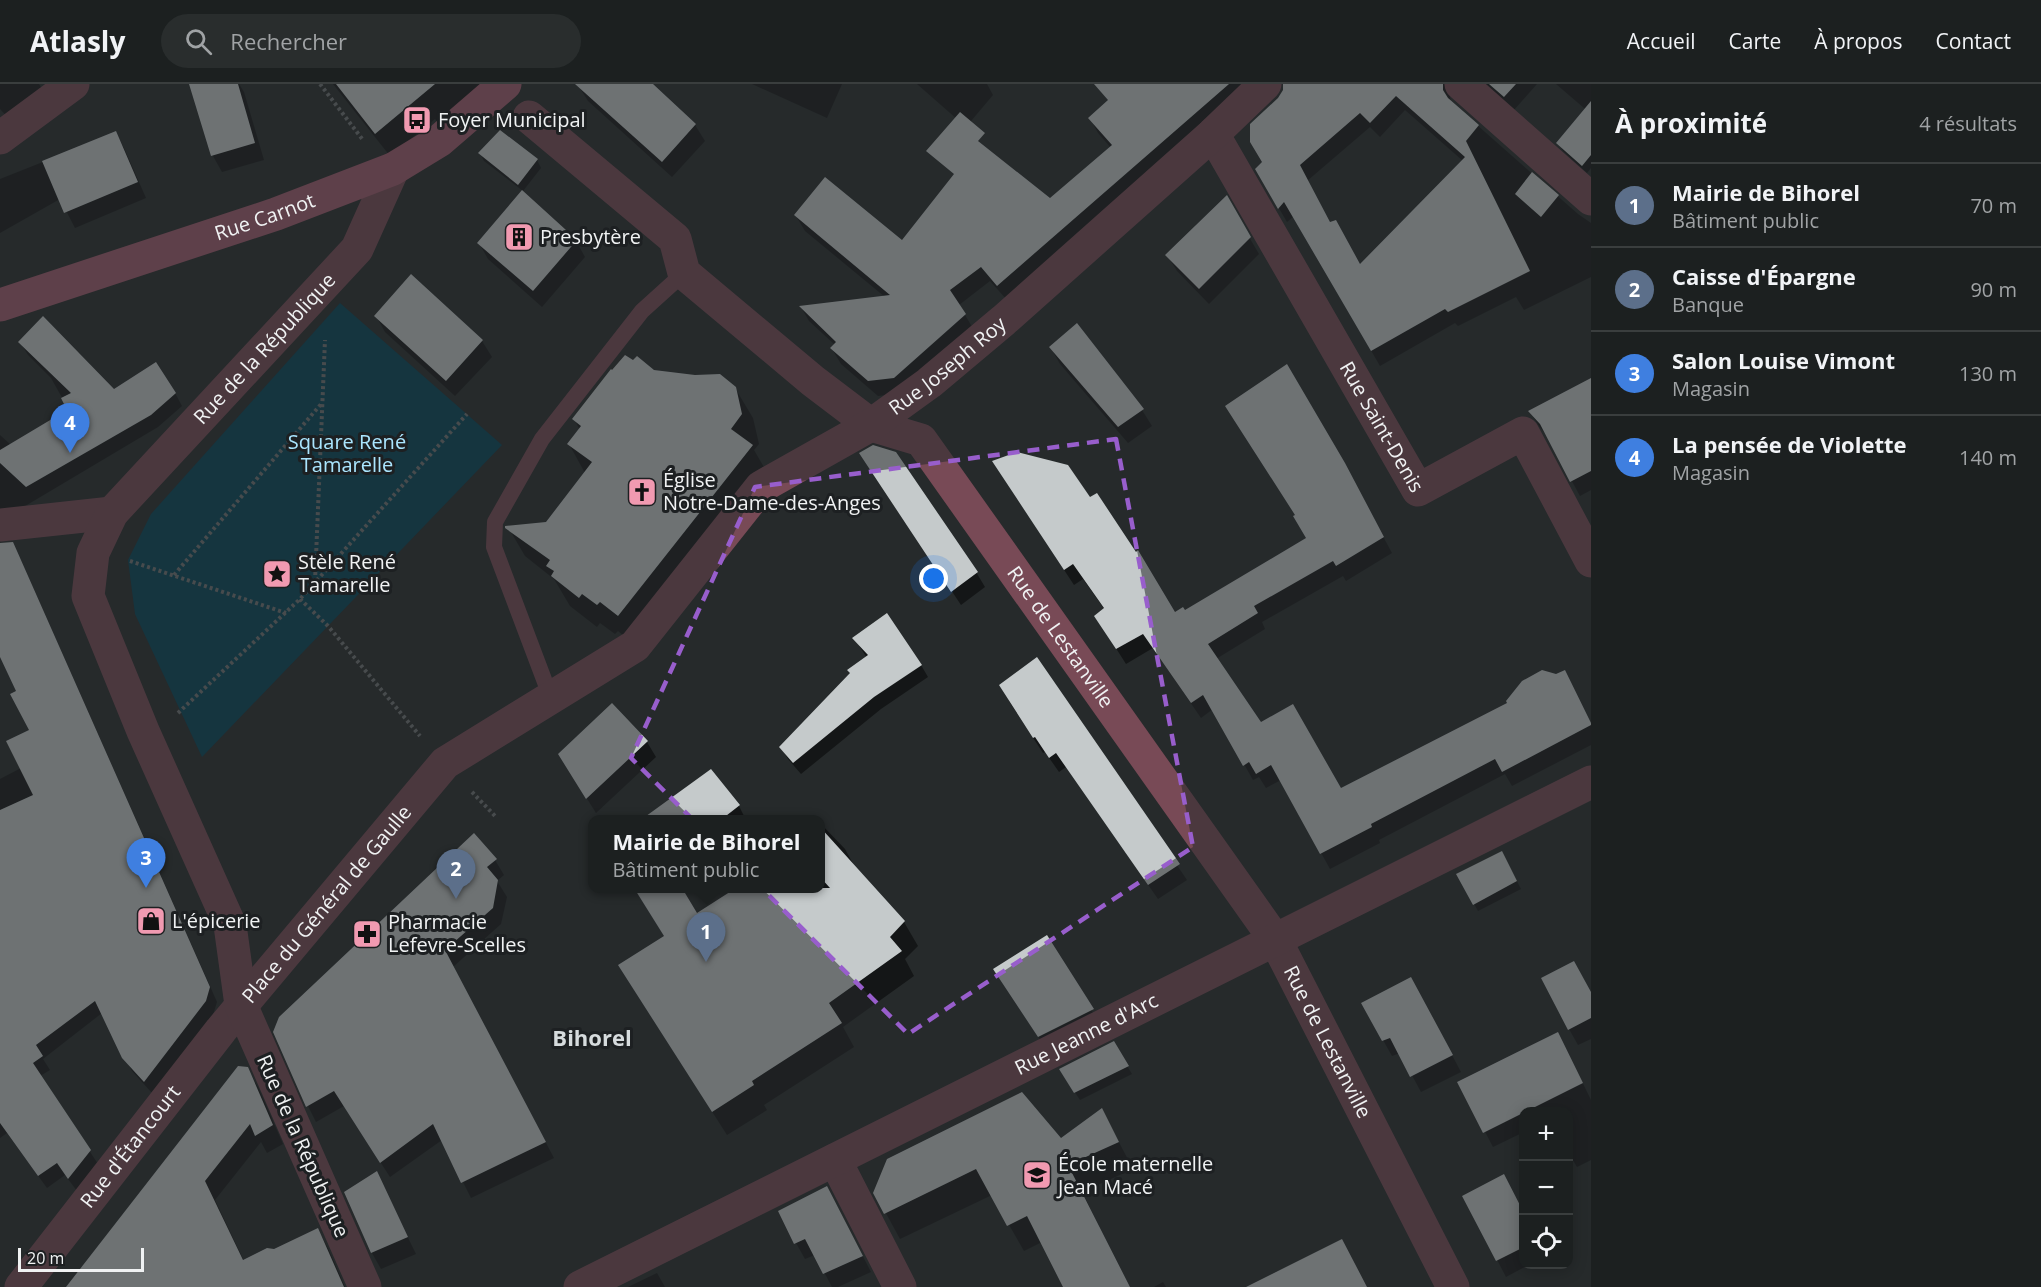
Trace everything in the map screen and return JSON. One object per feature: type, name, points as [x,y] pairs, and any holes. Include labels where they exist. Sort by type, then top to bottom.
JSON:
[{"type":"street","points":[[0,138],[73,84]]},
{"type":"street","name":"Rue Carnot","points":[[0,305],[276,214],[390,170],[439,141],[505,84]]},
{"type":"street","name":"Rue Joseph Roy","points":[[635,646],[761,487],[871,425],[929,383],[1004,320],[1213,134],[1265,84]]},
{"type":"street","points":[[1461,84],[1591,199]]},
{"type":"street","points":[[529,117],[675,239],[684,273]]},
{"type":"street","name":"Rue Saint-Denis","points":[[1213,134],[1418,490],[1523,433],[1591,561]]},
{"type":"street","name":"Rue de la République","points":[[112,513],[357,249],[390,170]]},
{"type":"street","name":"Rue de Lestanville","points":[[684,273],[834,398],[871,425],[921,440],[1276,941],[1453,1287]]},
{"type":"street","points":[[0,525],[112,513]]},
{"type":"street","name":"Place du Général de Gaulle","points":[[112,513],[93,553],[88,596],[143,731],[230,925],[242,1005]]},
{"type":"street","name":"Place du Général de Gaulle","points":[[242,1005],[445,763],[635,646]]},
{"type":"street","name":"Rue Jeanne d'Arc","points":[[580,1287],[1591,782]]},
{"type":"street","name":"Rue de la République","points":[[242,1005],[365,1287]]},
{"type":"street","name":"Rue d'Étancourt","points":[[21,1287],[242,1005]]},
{"type":"street","points":[[835,1160],[900,1287]]},
{"type":"lane","points":[[551,698],[494,547],[495,522],[542,440],[642,311],[684,273]]},
{"type":"path","points":[[320,84],[390,170]]},
{"type":"path","points":[[315,582],[326,350]]},
{"type":"path","points":[[174,576],[323,401]]},
{"type":"path","points":[[143,731],[181,711],[286,613],[467,414]]},
{"type":"path","points":[[93,553],[128,561],[286,613]]},
{"type":"path","points":[[300,599],[328,626],[412,728],[496,817]]},
{"type":"highlighted area","points":[[1116,439],[1193,847],[908,1034],[631,758],[755,487]]},
{"type":"green space","name":"Square René Tamarelle","points":[[340,303],[502,445],[202,757],[135,614],[128,560],[151,514]]},
{"type":"building","points":[[189,84],[238,84],[255,143],[211,156]]},
{"type":"building","points":[[336,84],[435,84],[375,134]]},
{"type":"building","points":[[575,84],[653,84],[696,124],[662,162]]},
{"type":"building","points":[[1094,84],[1229,84],[997,286],[981,267],[950,290],[966,314],[894,378],[868,381],[830,348],[836,342],[799,306],[890,295],[794,215],[825,177],[902,240],[954,174],[926,151],[960,112],[985,133],[978,141],[1050,198],[1112,145],[1088,118],[1108,100]]},
{"type":"building","points":[[1283,84],[1443,84],[1443,90],[1448,98],[1479,125],[1466,141],[1530,271],[1448,312],[1445,309],[1371,351],[1284,202],[1278,209],[1255,169],[1262,162],[1250,142],[1250,124],[1278,98],[1283,90]],"holes":[[[1396,96],[1465,157],[1360,264],[1336,220],[1330,222],[1300,165],[1360,113],[1370,123]]]},
{"type":"building","points":[[1489,84],[1516,84],[1504,97]]},
{"type":"building","points":[[1591,101],[1591,155],[1582,166],[1556,143]]},
{"type":"building","points":[[500,130],[538,159],[518,185],[478,153]]},
{"type":"building","points":[[116,131],[138,182],[64,213],[42,161]]},
{"type":"building","points":[[1532,172],[1559,195],[1541,217],[1515,194]]},
{"type":"building","name":"Presbytère","points":[[522,190],[577,240],[533,291],[477,243]]},
{"type":"building","points":[[1227,195],[1251,237],[1199,289],[1165,255]]},
{"type":"building","points":[[411,274],[483,340],[446,381],[374,316]]},
{"type":"building","points":[[43,316],[114,389],[156,362],[176,393],[151,415],[26,487],[0,463],[0,450],[67,410],[61,398],[71,393],[18,342]]},
{"type":"building","points":[[1077,323],[1144,409],[1118,427],[1049,347]]},
{"type":"building","name":"Église Notre-Dame-des-Anges","points":[[625,355],[633,360],[637,356],[654,370],[695,375],[720,374],[736,387],[742,414],[731,429],[753,445],[618,616],[600,602],[597,605],[582,594],[579,598],[551,576],[554,571],[546,566],[550,560],[505,526],[546,522],[592,462],[567,444],[581,426],[572,419],[611,369]]},
{"type":"building","points":[[1287,364],[1345,463],[1384,537],[1336,566],[1333,561],[1254,606],[1258,613],[1208,644],[1261,722],[1293,704],[1341,788],[1507,703],[1506,701],[1522,681],[1542,670],[1556,674],[1565,670],[1591,723],[1502,772],[1495,759],[1371,824],[1372,827],[1320,854],[1271,765],[1256,774],[1249,762],[1243,766],[1203,695],[1191,703],[1143,634],[1116,649],[1094,616],[1104,608],[1073,564],[1064,570],[992,461],[1017,452],[1068,465],[1090,497],[1097,493],[1136,552],[1138,550],[1175,612],[1183,607],[1185,610],[1306,538],[1293,516],[1295,515],[1225,406]]},
{"type":"building","points":[[1591,378],[1591,471],[1570,482],[1540,424],[1528,411]]},
{"type":"building","points":[[873,445],[896,452],[978,572],[951,592],[859,453]]},
{"type":"building","points":[[13,542],[210,987],[206,1001],[144,1082],[122,1058],[95,1001],[36,1045],[43,1056],[33,1063],[91,1150],[68,1179],[57,1163],[38,1176],[0,1123],[0,810],[33,795],[6,741],[29,730],[10,694],[16,691],[0,657],[0,543]]},
{"type":"building","points":[[887,613],[922,665],[874,697],[793,763],[779,747],[850,673],[847,670],[868,655],[852,638]]},
{"type":"building","points":[[1037,657],[1180,864],[1148,885],[1056,753],[1049,758],[1035,737],[1033,738],[999,685]]},
{"type":"building","points":[[612,703],[648,741],[586,799],[558,754]]},
{"type":"building","points":[[711,769],[740,805],[727,815],[648,815]]},
{"type":"building","points":[[474,833],[497,859],[487,867],[498,880],[493,908],[445,950],[546,1142],[461,1183],[433,1124],[380,1163],[334,1091],[306,1107],[273,1032],[279,1017]]},
{"type":"building","points":[[825,833],[905,921],[890,937],[902,951],[829,1003],[842,1023],[752,1081],[754,1085],[712,1112],[618,965],[664,936],[637,893],[685,893],[697,913],[728,893],[825,893],[825,888],[830,888],[825,882]]},
{"type":"building","points":[[1502,851],[1517,881],[1473,905],[1456,874]]},
{"type":"building","points":[[1047,935],[1094,1009],[1038,1037],[993,969]]},
{"type":"building","points":[[1574,961],[1591,992],[1591,1018],[1568,1030],[1541,978]]},
{"type":"building","points":[[1411,977],[1453,1055],[1410,1077],[1390,1038],[1382,1041],[1361,1003]]},
{"type":"building","points":[[1558,1032],[1583,1083],[1535,1107],[1519,1107],[1519,1115],[1483,1133],[1457,1082]]},
{"type":"building","points":[[1114,1041],[1129,1066],[1074,1093],[1059,1069]]},
{"type":"building","points":[[238,1066],[248,1067],[273,1125],[255,1136],[250,1124],[205,1181],[243,1260],[267,1248],[274,1249],[318,1228],[344,1287],[66,1287]]},
{"type":"building","points":[[1022,1092],[1061,1138],[1102,1108],[1119,1142],[1068,1165],[1130,1287],[1063,1287],[1027,1216],[1007,1226],[976,1169],[884,1214],[873,1193],[887,1159]]},
{"type":"building","points":[[377,1171],[408,1237],[371,1253],[344,1192]]},
{"type":"building","points":[[1504,1174],[1519,1203],[1519,1250],[1496,1261],[1462,1196]]},
{"type":"building","points":[[827,1186],[863,1256],[823,1274],[805,1239],[794,1244],[778,1211]]},
{"type":"building","points":[[1342,1239],[1367,1287],[1246,1287]]},
{"type":"place","name":"Foyer Municipal","points":[[417,120]]},
{"type":"place","name":"Presbytère","points":[[519,237]]},
{"type":"place","name":"La pensée de Violette","points":[[70,453]]},
{"type":"place","name":"Église Notre-Dame-des-Anges","points":[[642,492]]},
{"type":"place","name":"Stèle René Tamarelle","points":[[277,574]]},
{"type":"place","name":"Salon Louise Vimont","points":[[146,888]]},
{"type":"place","name":"Caisse d'Épargne","points":[[456,899]]},
{"type":"place","name":"L'épicerie","points":[[151,921]]},
{"type":"place","name":"Pharmacie Lefevre-Scelles","points":[[367,934]]},
{"type":"place","name":"Mairie de Bihorel","points":[[706,962]]},
{"type":"place","name":"École maternelle Jean Macé","points":[[1037,1175]]},
{"type":"district","name":"Bihorel","points":[[592,1038]]}]
